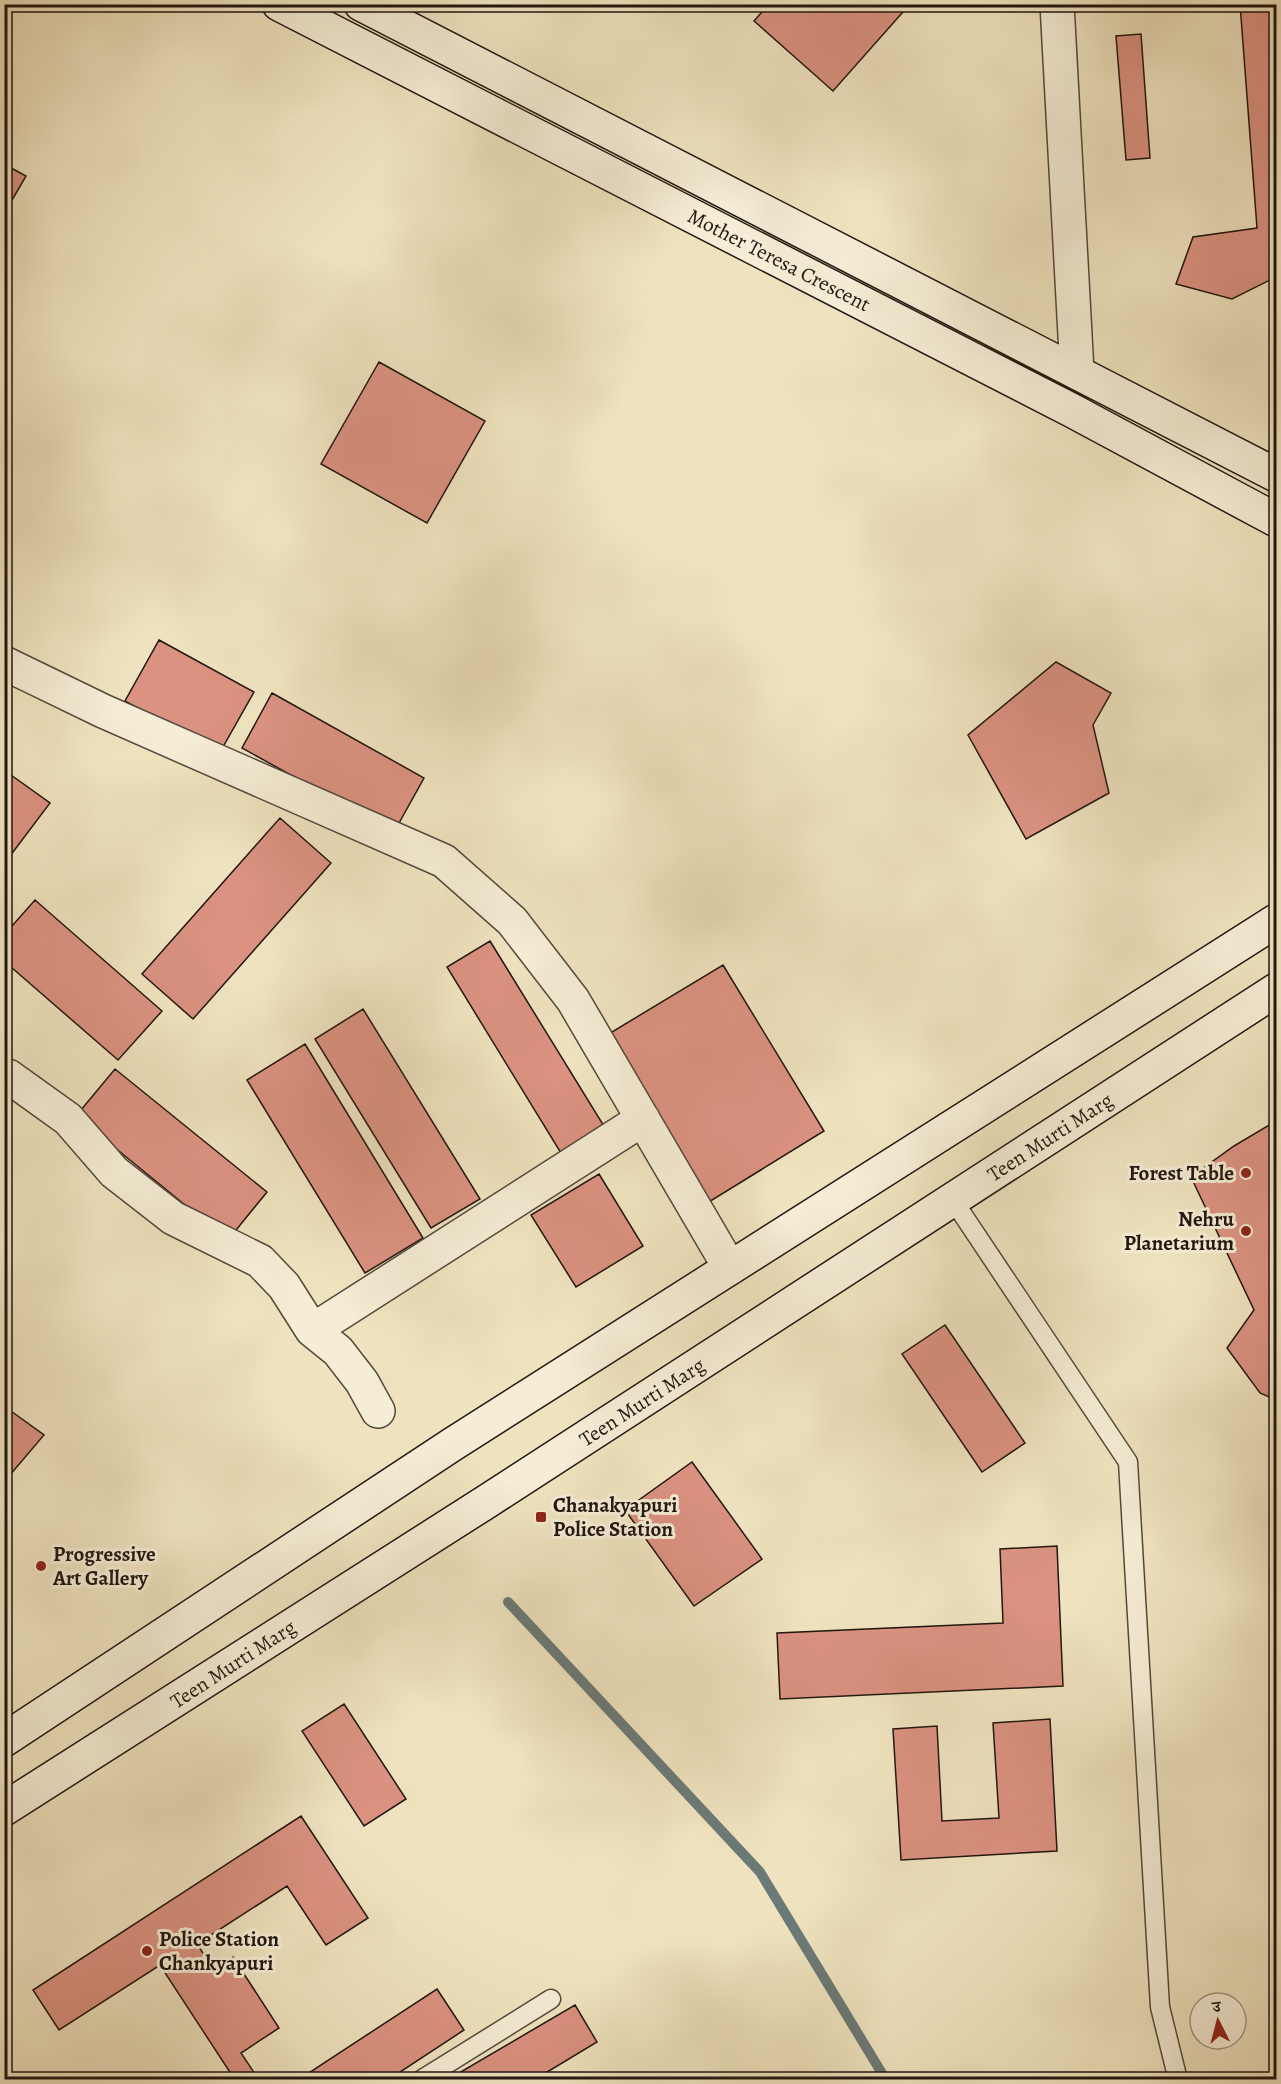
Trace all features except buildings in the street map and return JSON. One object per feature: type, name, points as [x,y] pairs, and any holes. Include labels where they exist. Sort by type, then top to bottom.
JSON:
[{"type":"main road","name":"Mother Teresa Crescent","points":[[279,4],[1073,411],[1276,520]]},
{"type":"main road","name":"Mother Teresa Crescent","points":[[361,4],[1276,475]]},
{"type":"main road","points":[[1057,4],[1077,372]]},
{"type":"main road","points":[[4,663],[103,711],[444,861],[512,921],[573,1000],[730,1268]]},
{"type":"main road","points":[[4,1740],[453,1444],[1276,921]]},
{"type":"main road","name":"Teen Murti Marg","points":[[4,1809],[486,1502],[1276,990]]},
{"type":"main road","points":[[8,1076],[68,1119],[114,1172],[172,1218],[260,1262],[284,1286],[312,1330],[338,1351],[362,1382],[378,1411]]},
{"type":"main road","points":[[321,1324],[643,1119]]},
{"type":"lane","points":[[953,1200],[1128,1462],[1160,2007],[1178,2079]]},
{"type":"lane","points":[[421,2079],[550,1999]]},
{"type":"waterway","points":[[508,1602],[760,1872],[886,2080]]},
{"type":"place","name":"Forest Table","points":[[1246,1173]]},
{"type":"place","name":"Nehru Planetarium","points":[[1246,1231]]},
{"type":"place","name":"Chanakyapuri Police Station","points":[[541,1517]]},
{"type":"place","name":"Progressive Art Gallery","points":[[41,1566]]},
{"type":"place","name":"Police Station Chankyapuri","points":[[147,1951]]}]
